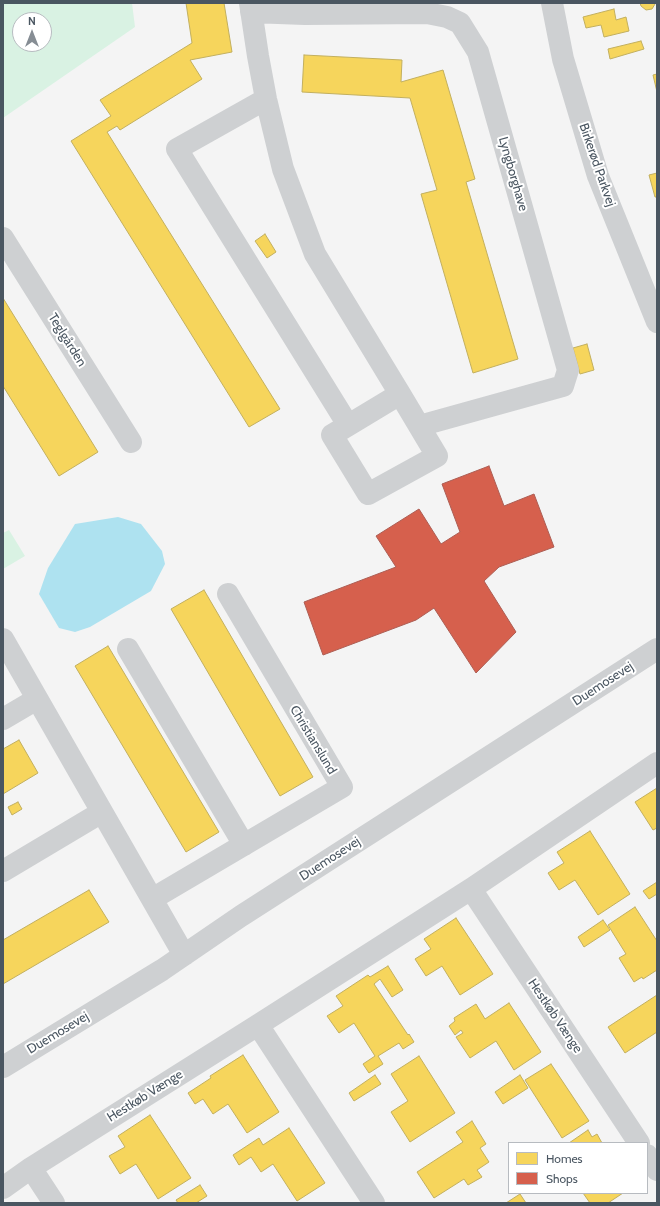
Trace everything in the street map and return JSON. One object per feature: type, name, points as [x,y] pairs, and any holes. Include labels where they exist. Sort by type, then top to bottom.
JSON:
[{"type":"street","name":"Birkerød Parkvej","points":[[552,3],[563,58],[598,176],[657,322]]},
{"type":"street","name":"Lyngborghave","points":[[400,394],[332,435],[368,494],[437,456],[419,426],[400,394],[315,254],[283,169],[266,98],[251,7],[305,14],[427,13],[447,17],[460,23],[478,52],[568,370],[563,386],[419,426]]},
{"type":"street","points":[[266,98],[177,149],[348,424]]},
{"type":"street","name":"Teglgården","points":[[3,238],[131,442]]},
{"type":"street","name":"Christianslund","points":[[152,899],[342,788],[228,594]]},
{"type":"street","points":[[3,639],[184,955]]},
{"type":"street","points":[[128,649],[244,845]]},
{"type":"street","name":"Duemosevej","points":[[3,1067],[184,955],[241,916],[657,649]]},
{"type":"street","points":[[3,719],[38,699]]},
{"type":"street","name":"Hestkøb Vænge","points":[[3,1188],[31,1168],[471,889],[657,763]]},
{"type":"street","points":[[3,871],[102,812]]},
{"type":"street","name":"Hestkøb Vænge","points":[[471,889],[638,1142]]},
{"type":"street","points":[[258,1025],[374,1203]]},
{"type":"street","points":[[648,1156],[657,1170]]},
{"type":"street","points":[[31,1168],[54,1203]]},
{"type":"green space","points":[[3,3],[132,3],[135,27],[3,118]]},
{"type":"green space","points":[[9,530],[25,556],[3,569],[3,533]]},
{"type":"water","points":[[118,517],[141,524],[162,551],[165,564],[151,591],[90,627],[75,632],[59,628],[39,594],[48,568],[75,524]]},
{"type":"building: Homes","points":[[186,3],[224,3],[232,52],[190,60],[202,79],[120,130],[117,126],[107,132],[280,409],[249,427],[71,141],[111,116],[100,100],[192,43]]},
{"type":"building: Homes","points":[[640,3],[655,4],[652,9],[646,10]]},
{"type":"building: Homes","points":[[614,9],[616,20],[626,17],[629,31],[604,37],[601,25],[586,28],[583,17]]},
{"type":"building: Homes","points":[[641,41],[644,49],[610,59],[608,49]]},
{"type":"building: Homes","points":[[304,55],[402,60],[401,82],[443,70],[475,179],[466,182],[518,359],[473,373],[421,194],[437,190],[410,98],[302,92]]},
{"type":"building: Homes","points":[[657,74],[657,92],[653,75]]},
{"type":"building: Homes","points":[[657,173],[657,197],[655,197],[649,175]]},
{"type":"building: Homes","points":[[265,234],[276,252],[267,258],[255,241]]},
{"type":"building: Homes","points":[[3,298],[98,452],[59,476],[3,386]]},
{"type":"building: Homes","points":[[587,344],[594,370],[580,374],[573,348]]},
{"type":"building: Homes","points":[[204,590],[313,777],[280,796],[171,609]]},
{"type":"building: Homes","points":[[108,646],[219,832],[186,852],[75,666]]},
{"type":"building: Homes","points":[[19,740],[38,773],[3,794],[3,749]]},
{"type":"building: Homes","points":[[657,788],[657,828],[653,830],[635,802]]},
{"type":"building: Homes","points":[[18,802],[22,809],[12,815],[8,807]]},
{"type":"building: Homes","points":[[590,831],[630,894],[598,915],[575,880],[559,890],[548,873],[564,863],[557,852]]},
{"type":"building: Homes","points":[[657,882],[657,894],[649,899],[643,891]]},
{"type":"building: Homes","points":[[89,890],[109,922],[3,984],[3,940]]},
{"type":"building: Homes","points":[[635,907],[657,941],[657,970],[643,979],[642,977],[634,982],[619,958],[626,954],[608,925]]},
{"type":"building: Homes","points":[[456,918],[493,974],[460,995],[442,966],[426,976],[415,959],[431,949],[424,939]]},
{"type":"building: Homes","points":[[603,920],[610,930],[584,947],[578,937]]},
{"type":"building: Homes","points":[[388,966],[403,990],[392,997],[380,979],[374,984],[414,1042],[403,1049],[399,1043],[378,1056],[383,1064],[369,1073],[363,1064],[375,1056],[354,1023],[339,1033],[327,1016],[343,1006],[336,996],[368,975],[370,977]]},
{"type":"building: Homes","points":[[657,995],[657,1032],[625,1053],[608,1027]]},
{"type":"building: Homes","points":[[509,1003],[541,1052],[514,1070],[496,1041],[470,1058],[456,1037],[463,1033],[461,1030],[455,1035],[449,1026],[455,1021],[454,1018],[476,1004],[485,1019]]},
{"type":"building: Homes","points":[[243,1055],[279,1112],[247,1133],[228,1104],[213,1114],[203,1099],[195,1104],[188,1093],[211,1078],[210,1076]]},
{"type":"building: Homes","points":[[419,1056],[455,1113],[410,1142],[391,1112],[408,1101],[391,1074]]},
{"type":"building: Homes","points":[[551,1064],[589,1121],[562,1138],[525,1080]]},
{"type":"building: Homes","points":[[375,1075],[381,1084],[354,1101],[349,1093]]},
{"type":"building: Homes","points":[[520,1075],[528,1088],[503,1104],[495,1092]]},
{"type":"building: Homes","points":[[150,1115],[191,1178],[158,1199],[136,1164],[120,1174],[109,1156],[125,1147],[118,1136]]},
{"type":"building: Homes","points":[[472,1121],[486,1144],[480,1148],[489,1162],[477,1170],[482,1177],[468,1185],[464,1179],[434,1198],[417,1172],[463,1142],[456,1132]]},
{"type":"building: Homes","points":[[289,1128],[325,1183],[297,1201],[273,1164],[261,1172],[251,1157],[239,1165],[233,1155],[259,1138],[263,1145]]},
{"type":"building: Homes","points":[[588,1130],[592,1137],[597,1134],[601,1142],[570,1142]]},
{"type":"building: Homes","points":[[200,1185],[207,1196],[196,1203],[178,1203],[176,1200]]},
{"type":"building: Homes","points":[[520,1194],[526,1203],[506,1203]]},
{"type":"building: Homes","points":[[584,1194],[622,1194],[608,1203],[590,1203]]},
{"type":"building: Shops","points":[[489,466],[504,506],[534,494],[554,547],[499,567],[484,581],[516,632],[476,673],[434,608],[416,620],[323,655],[304,602],[396,567],[376,536],[419,509],[441,544],[460,532],[442,484]]}]
